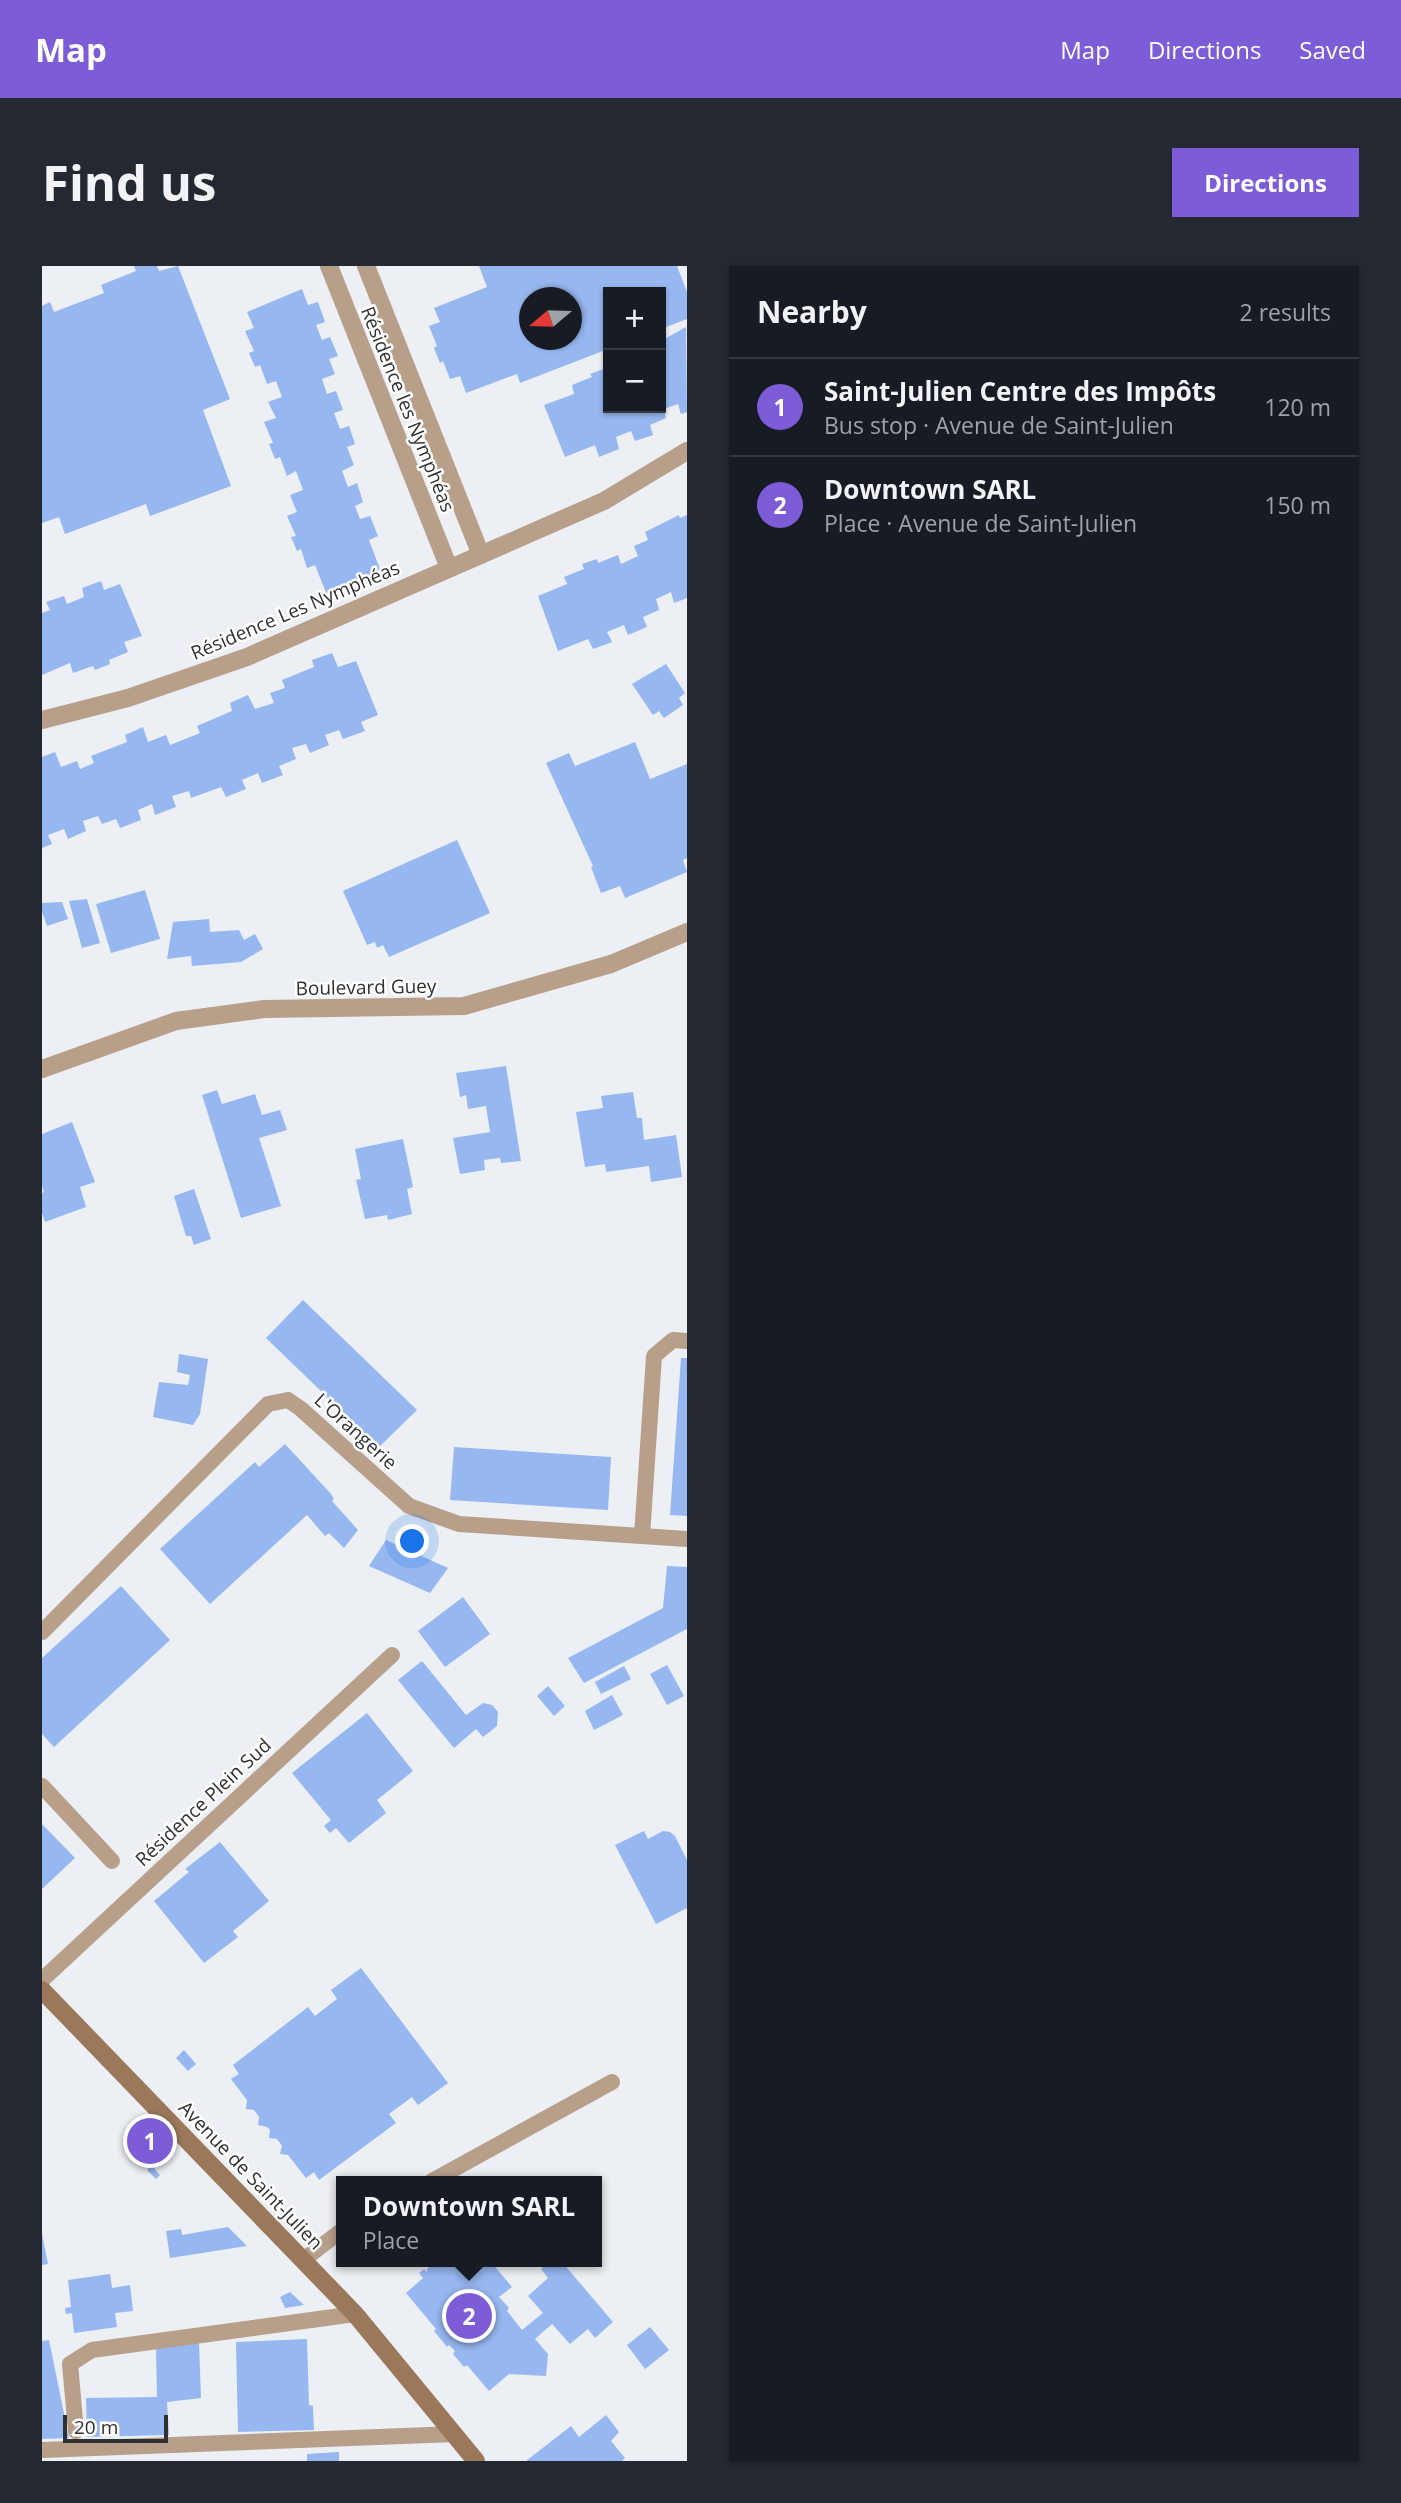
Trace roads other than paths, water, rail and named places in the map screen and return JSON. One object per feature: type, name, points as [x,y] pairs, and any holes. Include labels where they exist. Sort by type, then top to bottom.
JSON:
[{"type":"main road","name":"Avenue de Saint-Julien","points":[[42,1990],[355,2314],[475,2461]]},
{"type":"street","name":"Résidence les Nymphéas","points":[[328,266],[449,568]]},
{"type":"street","name":"Résidence Les Nymphéas","points":[[366,266],[481,555]]},
{"type":"street","name":"Résidence Les Nymphéas","points":[[42,720],[128,698],[247,657],[604,501],[687,451]]},
{"type":"street","name":"Boulevard Guey","points":[[42,1069],[176,1021],[264,1009],[464,1006],[611,964],[687,932]]},
{"type":"lane","points":[[642,1536],[654,1356],[673,1340],[687,1341]]},
{"type":"lane","name":"L'Orangerie","points":[[42,1632],[268,1404],[288,1400],[409,1506],[459,1524],[687,1539]]},
{"type":"lane","name":"Résidence Plein Sud","points":[[42,1980],[392,1655]]},
{"type":"lane","points":[[42,1787],[112,1861]]},
{"type":"lane","points":[[441,2176],[612,2082]]},
{"type":"lane","points":[[303,2260],[336,2235]]},
{"type":"lane","points":[[76,2431],[70,2364],[92,2350],[355,2314]]},
{"type":"lane","points":[[42,2450],[455,2434]]},
{"type":"place","name":"Saint-Julien Centre des Impôts","points":[[150,2141]]},
{"type":"place","name":"Downtown SARL","points":[[469,2316]]}]
